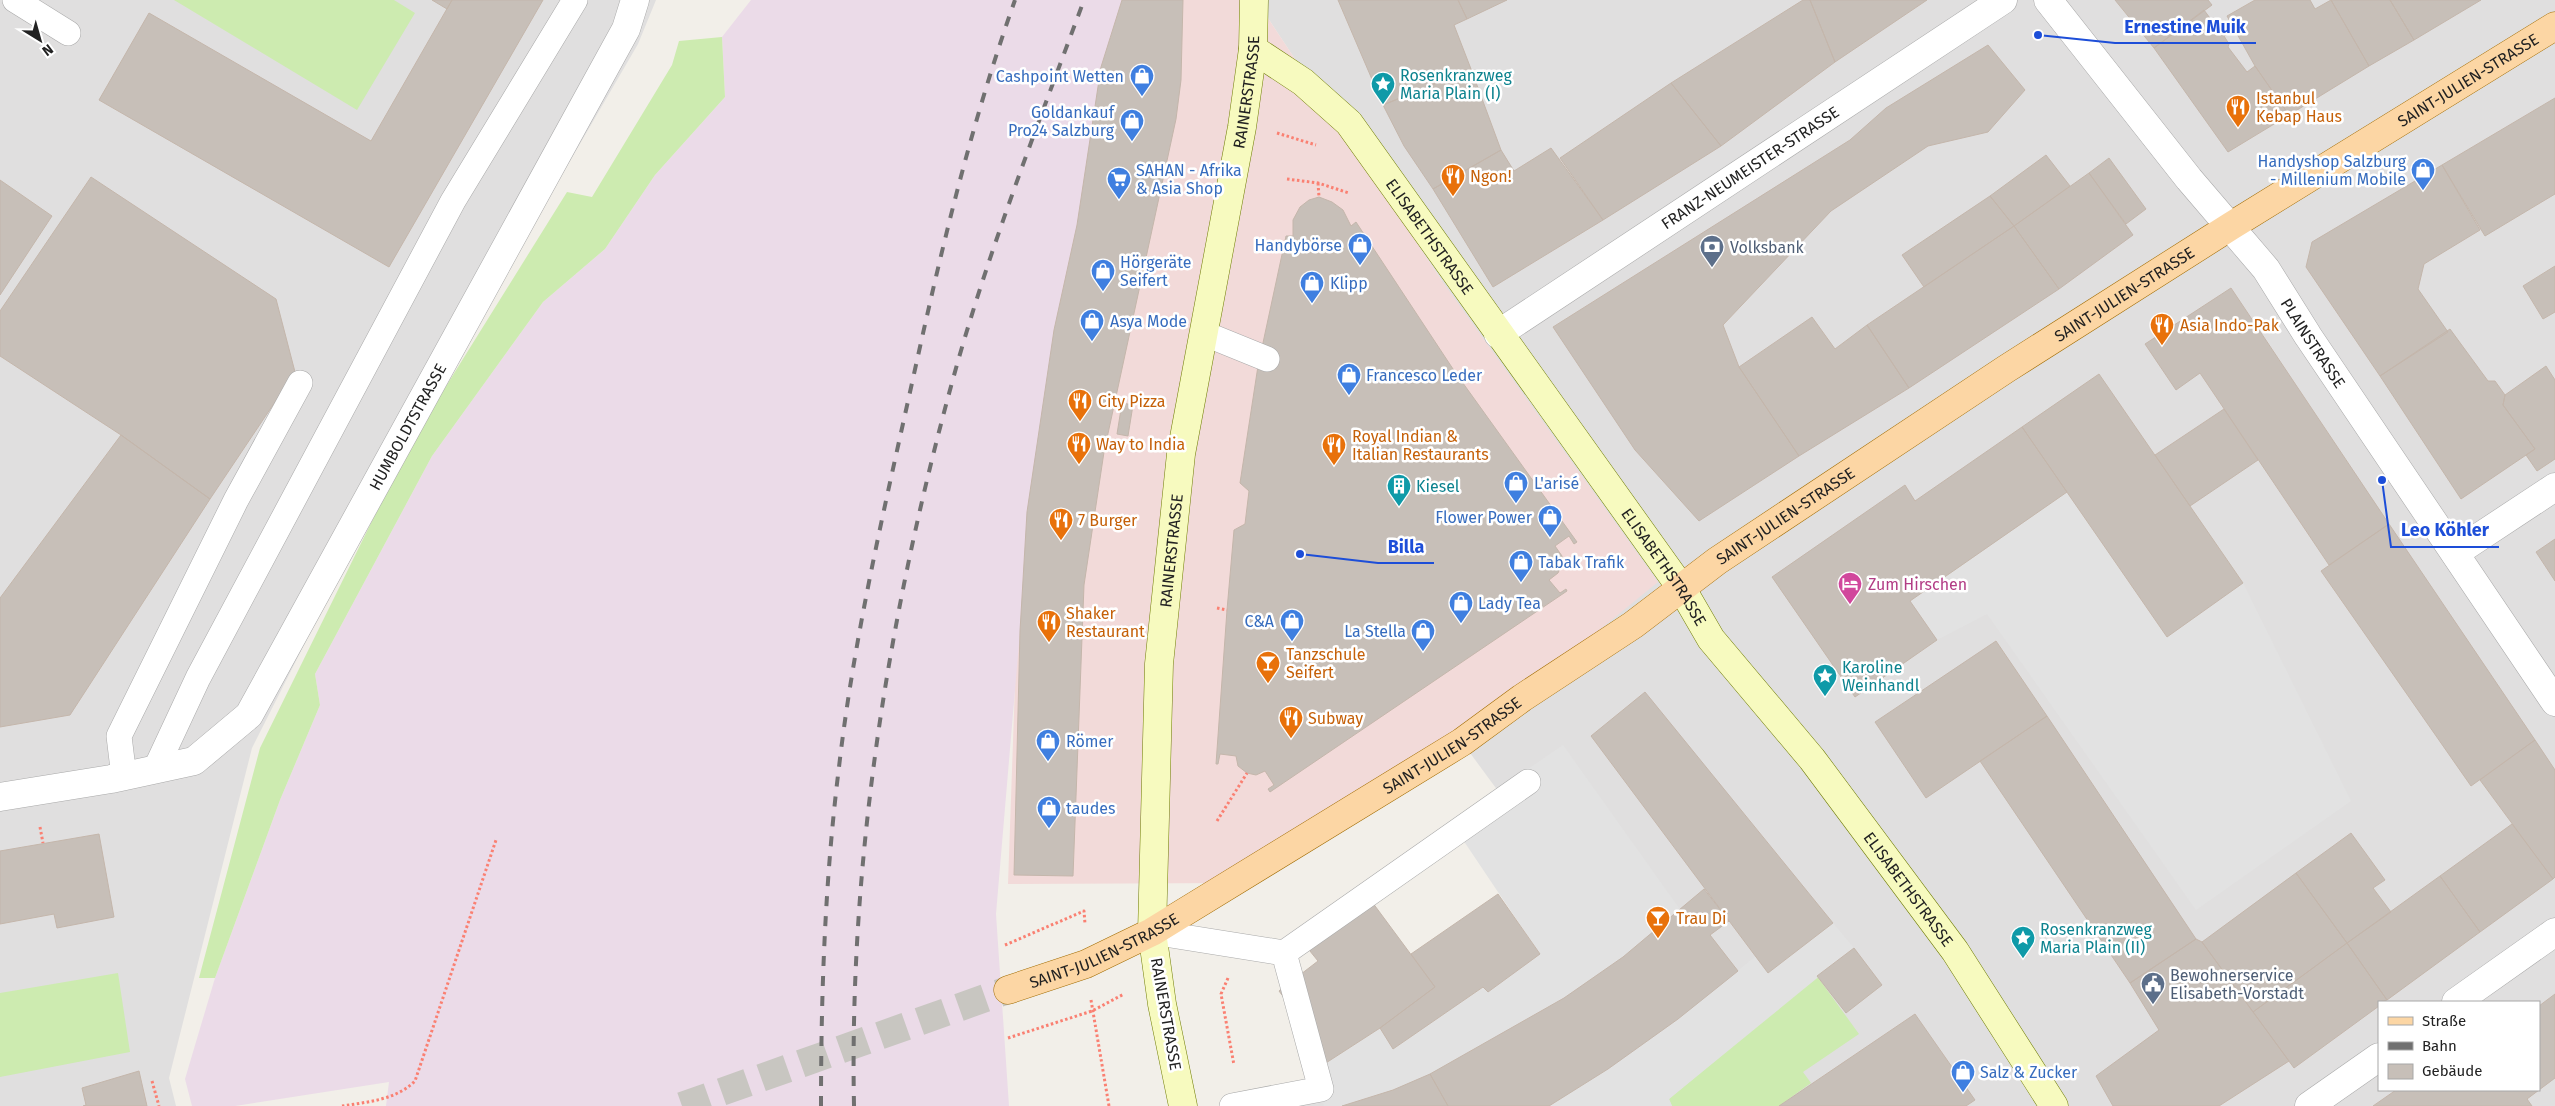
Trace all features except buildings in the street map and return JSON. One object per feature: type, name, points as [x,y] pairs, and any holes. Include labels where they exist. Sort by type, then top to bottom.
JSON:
[{"type":"main road","name":"SAINT-JULIEN-STRASSE","points":[[1008,990],[1086,964],[1152,932],[1462,742],[1682,589],[1717,561],[1990,380],[2231,226],[2555,26]]},
{"type":"street","name":"HUMBOLDTSTRASSE","points":[[0,797],[117,778],[194,761],[249,715],[626,29],[635,0]]},
{"type":"street","name":"RAINERSTRASSE","points":[[1183,1106],[1162,1004],[1152,932],[1159,664],[1182,454],[1242,127],[1253,49],[1254,0]]},
{"type":"street","name":"FRANZ-NEUMEISTER-STRASSE","points":[[1498,334],[2003,0]]},
{"type":"street","name":"PLAINSTRASSE","points":[[2048,0],[2183,171],[2266,269],[2308,336],[2555,702]]},
{"type":"street","name":"ELISABETHSTRASSE","points":[[1253,49],[1304,82],[1349,122],[1498,334],[1682,589],[1711,639],[1812,759],[1955,951],[2054,1106]]},
{"type":"street","points":[[2455,553],[2555,487]]},
{"type":"street","points":[[2457,1001],[2555,932]]},
{"type":"street","points":[[2309,1106],[2378,1058]]},
{"type":"lane","points":[[15,0],[68,33]]},
{"type":"lane","points":[[155,770],[198,678],[454,201],[576,0]]},
{"type":"lane","points":[[1204,333],[1267,359]]},
{"type":"lane","points":[[117,778],[120,736],[236,500],[300,383]]},
{"type":"lane","points":[[1152,932],[1284,953],[1528,782]]},
{"type":"lane","points":[[1232,1106],[1320,1089],[1284,953]]},
{"type":"path","points":[[1292,137],[1321,146]]},
{"type":"path","points":[[1287,179],[1318,183],[1349,192]]},
{"type":"path","points":[[1318,183],[1319,197]]},
{"type":"path","points":[[1217,608],[1227,610]]},
{"type":"path","points":[[1217,821],[1247,774]]},
{"type":"path","points":[[342,1106],[369,1103],[407,1089],[415,1081],[496,840]]},
{"type":"path","points":[[1005,945],[1084,911]]},
{"type":"path","points":[[1234,1065],[1221,994],[1242,946]]},
{"type":"path","points":[[1008,1038],[1092,1011],[1109,1106]]},
{"type":"path","points":[[152,1081],[159,1106]]},
{"type":"shaded area","points":[[0,0],[656,0],[638,44],[406,443],[252,748],[169,1078],[176,1106],[0,1106]]},
{"type":"shaded area","points":[[751,0],[1122,0],[1101,67],[1077,225],[1054,330],[1020,631],[996,914],[1009,1106],[386,1106],[389,1082],[235,1106],[192,1106],[185,1079],[215,978],[280,800],[320,705],[315,674],[432,456],[543,302],[605,249],[655,175],[725,97],[722,37]]},
{"type":"shaded area","points":[[1116,0],[1256,0],[1442,281],[1658,582],[1462,742],[1235,883],[1008,884],[1021,513],[1097,59]]},
{"type":"shaded area","points":[[1256,0],[2555,0],[2555,1106],[1296,1106],[1612,946],[1462,742],[1442,281]]},
{"type":"shaded area","points":[[2067,492],[2167,636],[2243,583],[2351,801],[2196,910],[1987,614],[1937,640],[1910,601]]},
{"type":"shaded area","points":[[1563,745],[1679,908],[1623,957],[1564,998],[1496,1039],[1430,1074],[1393,1090],[1342,1106],[1324,1106],[1315,1070],[1380,1028],[1394,1048],[1483,987],[1488,992],[1539,953],[1451,822]]},
{"type":"shaded area","points":[[1833,923],[1854,948],[1669,1099],[1672,1106],[1549,1106],[1608,1069],[1678,1019],[1756,956],[1769,973]]},
{"type":"green space","points":[[174,0],[394,0],[415,13],[357,110]]},
{"type":"green space","points":[[722,37],[725,97],[655,175],[605,249],[543,302],[432,456],[315,674],[320,705],[280,800],[215,978],[199,978],[260,748],[410,444],[567,192],[592,197],[672,65],[679,41]]},
{"type":"green space","points":[[118,973],[130,1052],[0,1077],[0,993]]},
{"type":"green space","points":[[1817,976],[1859,1034],[1803,1072],[1811,1083],[1779,1106],[1672,1106],[1669,1099]]},
{"type":"tunnel","points":[[682,1106],[1008,990]]},
{"type":"railway","points":[[821,1106],[823,979],[830,851],[845,718],[861,622],[945,237],[970,142],[1015,0]]},
{"type":"railway","points":[[854,1106],[854,1012],[867,824],[879,730],[912,544],[958,361],[986,270],[1084,0]]},
{"type":"place","name":"Ernestine Muik","points":[[2038,35]]},
{"type":"place","name":"Cashpoint Wetten","points":[[1142,97]]},
{"type":"place","name":"Rosenkranzweg Maria Plain (I)","points":[[1383,105]]},
{"type":"place","name":"Istanbul Kebap Haus","points":[[2238,128]]},
{"type":"place","name":"Goldankauf Pro24 Salzburg","points":[[1132,142]]},
{"type":"place","name":"Handyshop Salzburg - Millenium Mobile","points":[[2423,191]]},
{"type":"place","name":"Ngon!","points":[[1453,197]]},
{"type":"place","name":"SAHAN - Afrika & Asia Shop","points":[[1119,200]]},
{"type":"place","name":"Handybörse","points":[[1360,266]]},
{"type":"place","name":"Volksbank","points":[[1712,268]]},
{"type":"place","name":"Hörgeräte Seifert","points":[[1103,292]]},
{"type":"place","name":"Klipp","points":[[1312,304]]},
{"type":"place","name":"Asya Mode","points":[[1092,342]]},
{"type":"place","name":"Asia Indo-Pak","points":[[2162,346]]},
{"type":"place","name":"Francesco Leder","points":[[1349,396]]},
{"type":"place","name":"City Pizza","points":[[1080,422]]},
{"type":"place","name":"Way to India","points":[[1079,465]]},
{"type":"place","name":"Royal Indian & Italian Restaurants","points":[[1334,466]]},
{"type":"place","name":"Leo Köhler","points":[[2382,480]]},
{"type":"place","name":"L'arisé","points":[[1516,504]]},
{"type":"place","name":"Kiesel","points":[[1399,507]]},
{"type":"place","name":"Flower Power","points":[[1550,538]]},
{"type":"place","name":"7 Burger","points":[[1061,541]]},
{"type":"place","name":"Billa","points":[[1300,554]]},
{"type":"place","name":"Tabak Trafik","points":[[1521,583]]},
{"type":"place","name":"Zum Hirschen","points":[[1850,605]]},
{"type":"place","name":"Lady Tea","points":[[1461,624]]},
{"type":"place","name":"C&A","points":[[1292,642]]},
{"type":"place","name":"Shaker Restaurant","points":[[1049,643]]},
{"type":"place","name":"La Stella","points":[[1423,652]]},
{"type":"place","name":"Tanzschule Seifert","points":[[1268,684]]},
{"type":"place","name":"Karoline Weinhandl","points":[[1825,697]]},
{"type":"place","name":"Subway","points":[[1291,739]]},
{"type":"place","name":"Römer","points":[[1048,762]]},
{"type":"place","name":"taudes","points":[[1049,829]]},
{"type":"place","name":"Trau Di","points":[[1658,939]]},
{"type":"place","name":"Rosenkranzweg Maria Plain (II)","points":[[2023,959]]},
{"type":"place","name":"Bewohnerservice Elisabeth-Vorstadt","points":[[2153,1005]]},
{"type":"place","name":"Salz & Zucker","points":[[1963,1093]]}]
